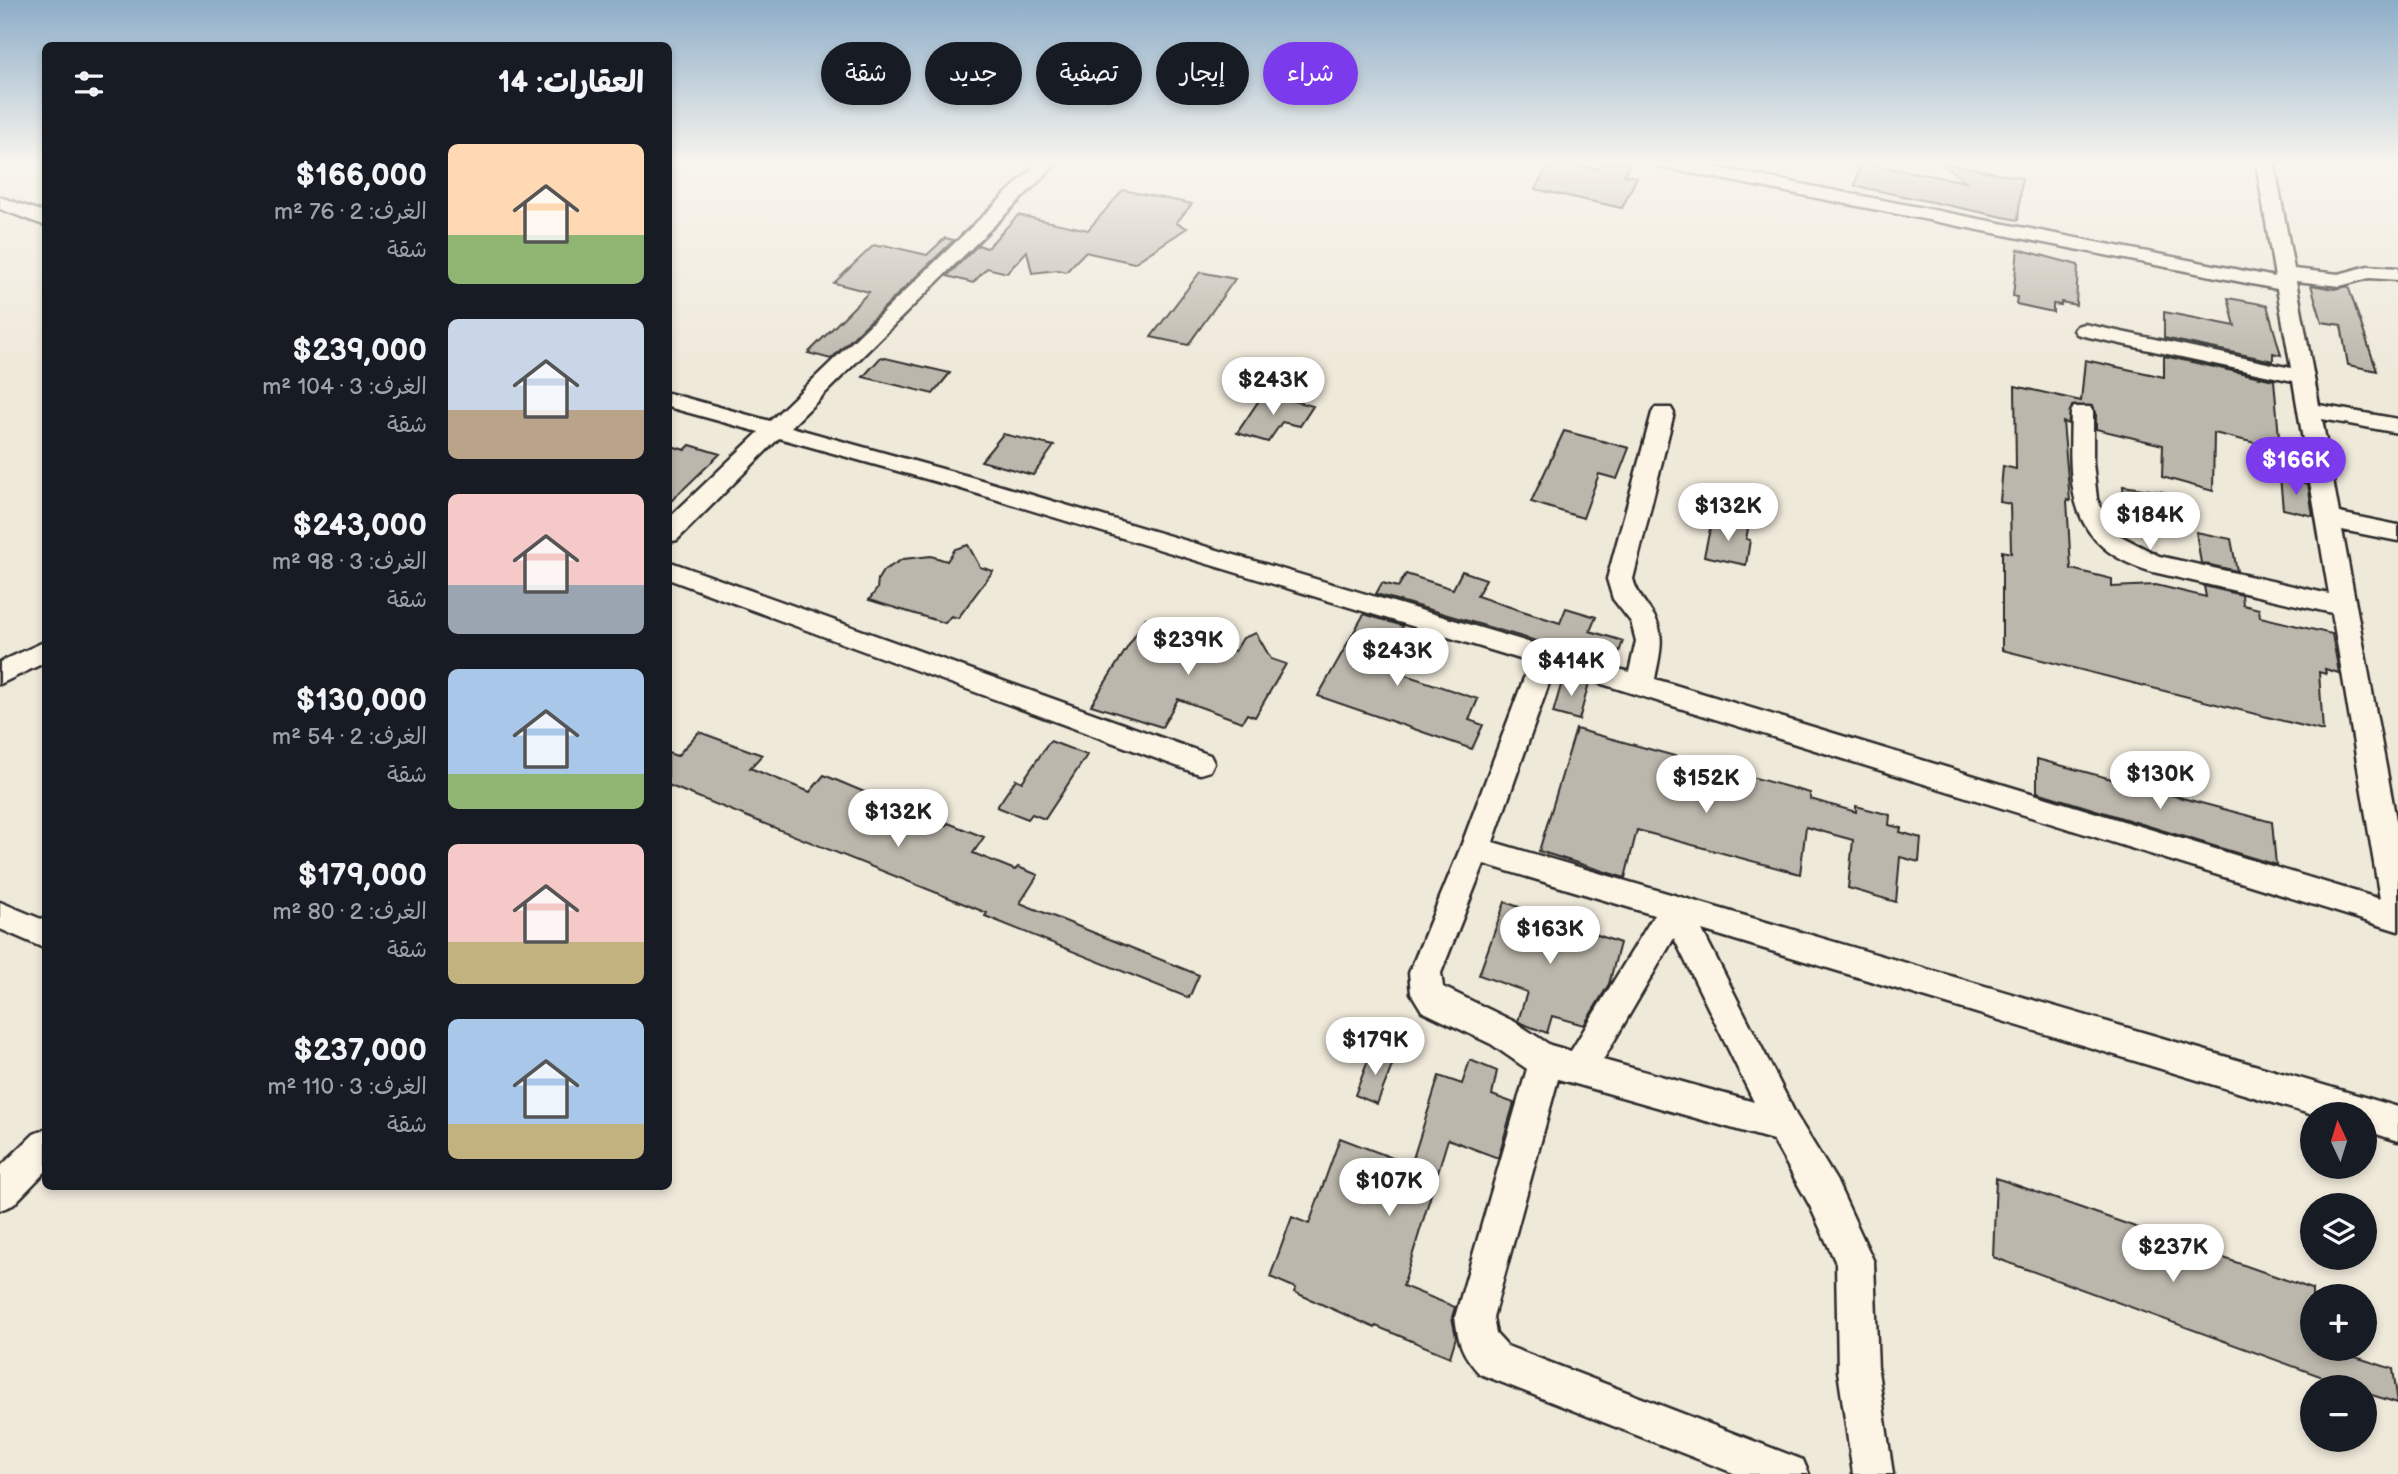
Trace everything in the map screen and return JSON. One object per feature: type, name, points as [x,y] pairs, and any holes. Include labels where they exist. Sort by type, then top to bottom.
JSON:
[{"type":"street","points":[[672,530],[979,231]]},
{"type":"street","points":[[2025,231],[2286,280],[2340,280],[2368,272],[2398,274]]},
{"type":"street","points":[[672,401],[976,486],[2398,916],[2277,231]]},
{"type":"street","points":[[2084,330],[2303,377]]},
{"type":"street","points":[[2309,410],[2398,426]]},
{"type":"street","points":[[2082,412],[2082,463],[2087,506],[2097,528],[2109,541],[2153,563],[2344,607]]},
{"type":"street","points":[[1640,685],[1649,642],[1643,618],[1626,599],[1620,579],[1663,413]]},
{"type":"street","points":[[2328,519],[2398,533]]},
{"type":"street","points":[[672,570],[1200,763]]},
{"type":"street","points":[[0,674],[42,652]]},
{"type":"street","points":[[1545,657],[1475,849],[1425,973],[1427,993],[1434,1001],[1503,1033],[1541,1058],[1784,1126]]},
{"type":"street","points":[[1475,849],[2398,1124]]},
{"type":"street","points":[[1580,1069],[1675,908]]},
{"type":"street","points":[[1675,908],[1784,1126],[1823,1193],[1855,1262],[1858,1371],[1873,1474]]},
{"type":"street","points":[[0,915],[42,934]]},
{"type":"street","points":[[1541,1058],[1544,1069],[1474,1317],[1478,1343],[1494,1360],[1789,1474]]},
{"type":"street","points":[[0,1192],[42,1150]]},
{"type":"building","points":[[1003,231],[1183,231],[1134,263],[1085,252],[1066,272],[1058,270],[1032,273],[1027,251],[1007,273],[987,268],[973,283],[947,276],[978,245],[987,248]]},
{"type":"building","points":[[945,238],[954,240],[831,359],[808,353],[869,292],[834,283],[874,245],[927,255]]},
{"type":"building","points":[[2018,249],[2078,265],[2076,305],[2061,302],[2061,305],[2053,304],[2053,312],[2016,304],[2017,297],[2013,296]]},
{"type":"building","points":[[1200,272],[1235,279],[1188,345],[1151,337]]},
{"type":"building","points":[[2311,285],[2334,289],[2348,286],[2377,371],[2348,365],[2341,325],[2322,322]]},
{"type":"building","points":[[2228,298],[2267,305],[2281,355],[2273,353],[2273,361],[2164,338],[2164,312],[2235,326]]},
{"type":"building","points":[[2164,356],[2274,380],[2280,449],[2214,433],[2213,491],[2162,477],[2163,445],[2096,429],[2096,412],[2092,406],[2072,406],[2068,424],[2063,422],[2070,501],[2067,500],[2071,569],[2112,579],[2112,587],[2156,585],[2206,597],[2204,586],[2242,595],[2243,605],[2259,609],[2260,617],[2332,634],[2339,673],[2325,669],[2326,674],[2319,672],[2323,731],[2002,650],[2002,551],[2011,553],[2010,504],[2000,502],[2003,466],[2016,469],[2015,386],[2081,401],[2085,360],[2164,377]]},
{"type":"building","points":[[881,357],[950,373],[933,394],[863,377]]},
{"type":"building","points":[[1264,393],[1313,406],[1300,426],[1282,422],[1268,442],[1237,433]]},
{"type":"building","points":[[1564,431],[1629,448],[1617,479],[1599,474],[1583,518],[1531,502]]},
{"type":"building","points":[[1003,434],[1054,446],[1033,475],[981,461]]},
{"type":"building","points":[[690,445],[720,454],[672,500],[672,446],[685,450]]},
{"type":"building","points":[[2280,477],[2308,484],[2313,516],[2283,509]]},
{"type":"building","points":[[2123,486],[2163,492],[2167,520],[2125,509]]},
{"type":"building","points":[[1712,520],[1748,529],[1746,539],[1750,540],[1746,565],[1704,556]]},
{"type":"building","points":[[2196,532],[2231,539],[2237,571],[2201,563]]},
{"type":"building","points":[[968,545],[980,567],[993,571],[958,618],[951,616],[945,623],[869,600],[877,589],[878,579],[883,571],[903,559],[931,556],[947,561],[955,549]]},
{"type":"building","points":[[1462,571],[1486,579],[1477,596],[1560,623],[1566,608],[1596,617],[1590,631],[1623,641],[1615,664],[1376,594],[1382,583],[1398,587],[1406,574],[1453,589]]},
{"type":"building","points":[[1364,614],[1403,626],[1381,667],[1478,699],[1469,720],[1483,725],[1472,749],[1318,696]]},
{"type":"building","points":[[1146,618],[1172,626],[1163,641],[1218,645],[1235,651],[1243,638],[1256,633],[1271,659],[1286,664],[1255,717],[1247,714],[1242,722],[1178,699],[1162,727],[1091,705]]},
{"type":"building","points":[[1564,675],[1589,683],[1579,720],[1553,713]]},
{"type":"building","points":[[1576,729],[1810,793],[1810,799],[1856,812],[1856,806],[1890,815],[1889,825],[1901,828],[1900,832],[1921,838],[1919,862],[1900,857],[1896,902],[1848,888],[1853,840],[1806,827],[1800,874],[1637,830],[1625,878],[1539,851]]},
{"type":"building","points":[[699,732],[762,755],[750,768],[810,792],[824,775],[945,826],[948,823],[984,837],[973,853],[1015,870],[1018,867],[1038,875],[1020,903],[1199,975],[1189,998],[985,916],[987,913],[672,787],[672,754],[677,756]]},
{"type":"building","points":[[1050,741],[1087,755],[1045,819],[1032,814],[1028,819],[997,807],[1016,779],[1022,782]]},
{"type":"building","points":[[2037,759],[2272,822],[2276,865],[2037,792]]},
{"type":"building","points":[[1505,902],[1620,943],[1609,984],[1584,1025],[1552,1016],[1547,1033],[1523,1024],[1518,1021],[1527,992],[1479,975]]},
{"type":"building","points":[[1372,1050],[1395,1058],[1377,1104],[1355,1095]]},
{"type":"building","points":[[1470,1060],[1497,1071],[1492,1095],[1514,1103],[1498,1158],[1448,1139],[1403,1286],[1455,1307],[1452,1317],[1456,1337],[1450,1357],[1294,1292],[1296,1288],[1270,1277],[1292,1217],[1309,1224],[1340,1138],[1411,1165],[1439,1076],[1462,1084]]},
{"type":"building","points":[[1996,1178],[2300,1285],[2300,1361],[2368,1361],[2393,1369],[2398,1403],[2377,1397],[2377,1375],[2317,1375],[1993,1257]]}]
